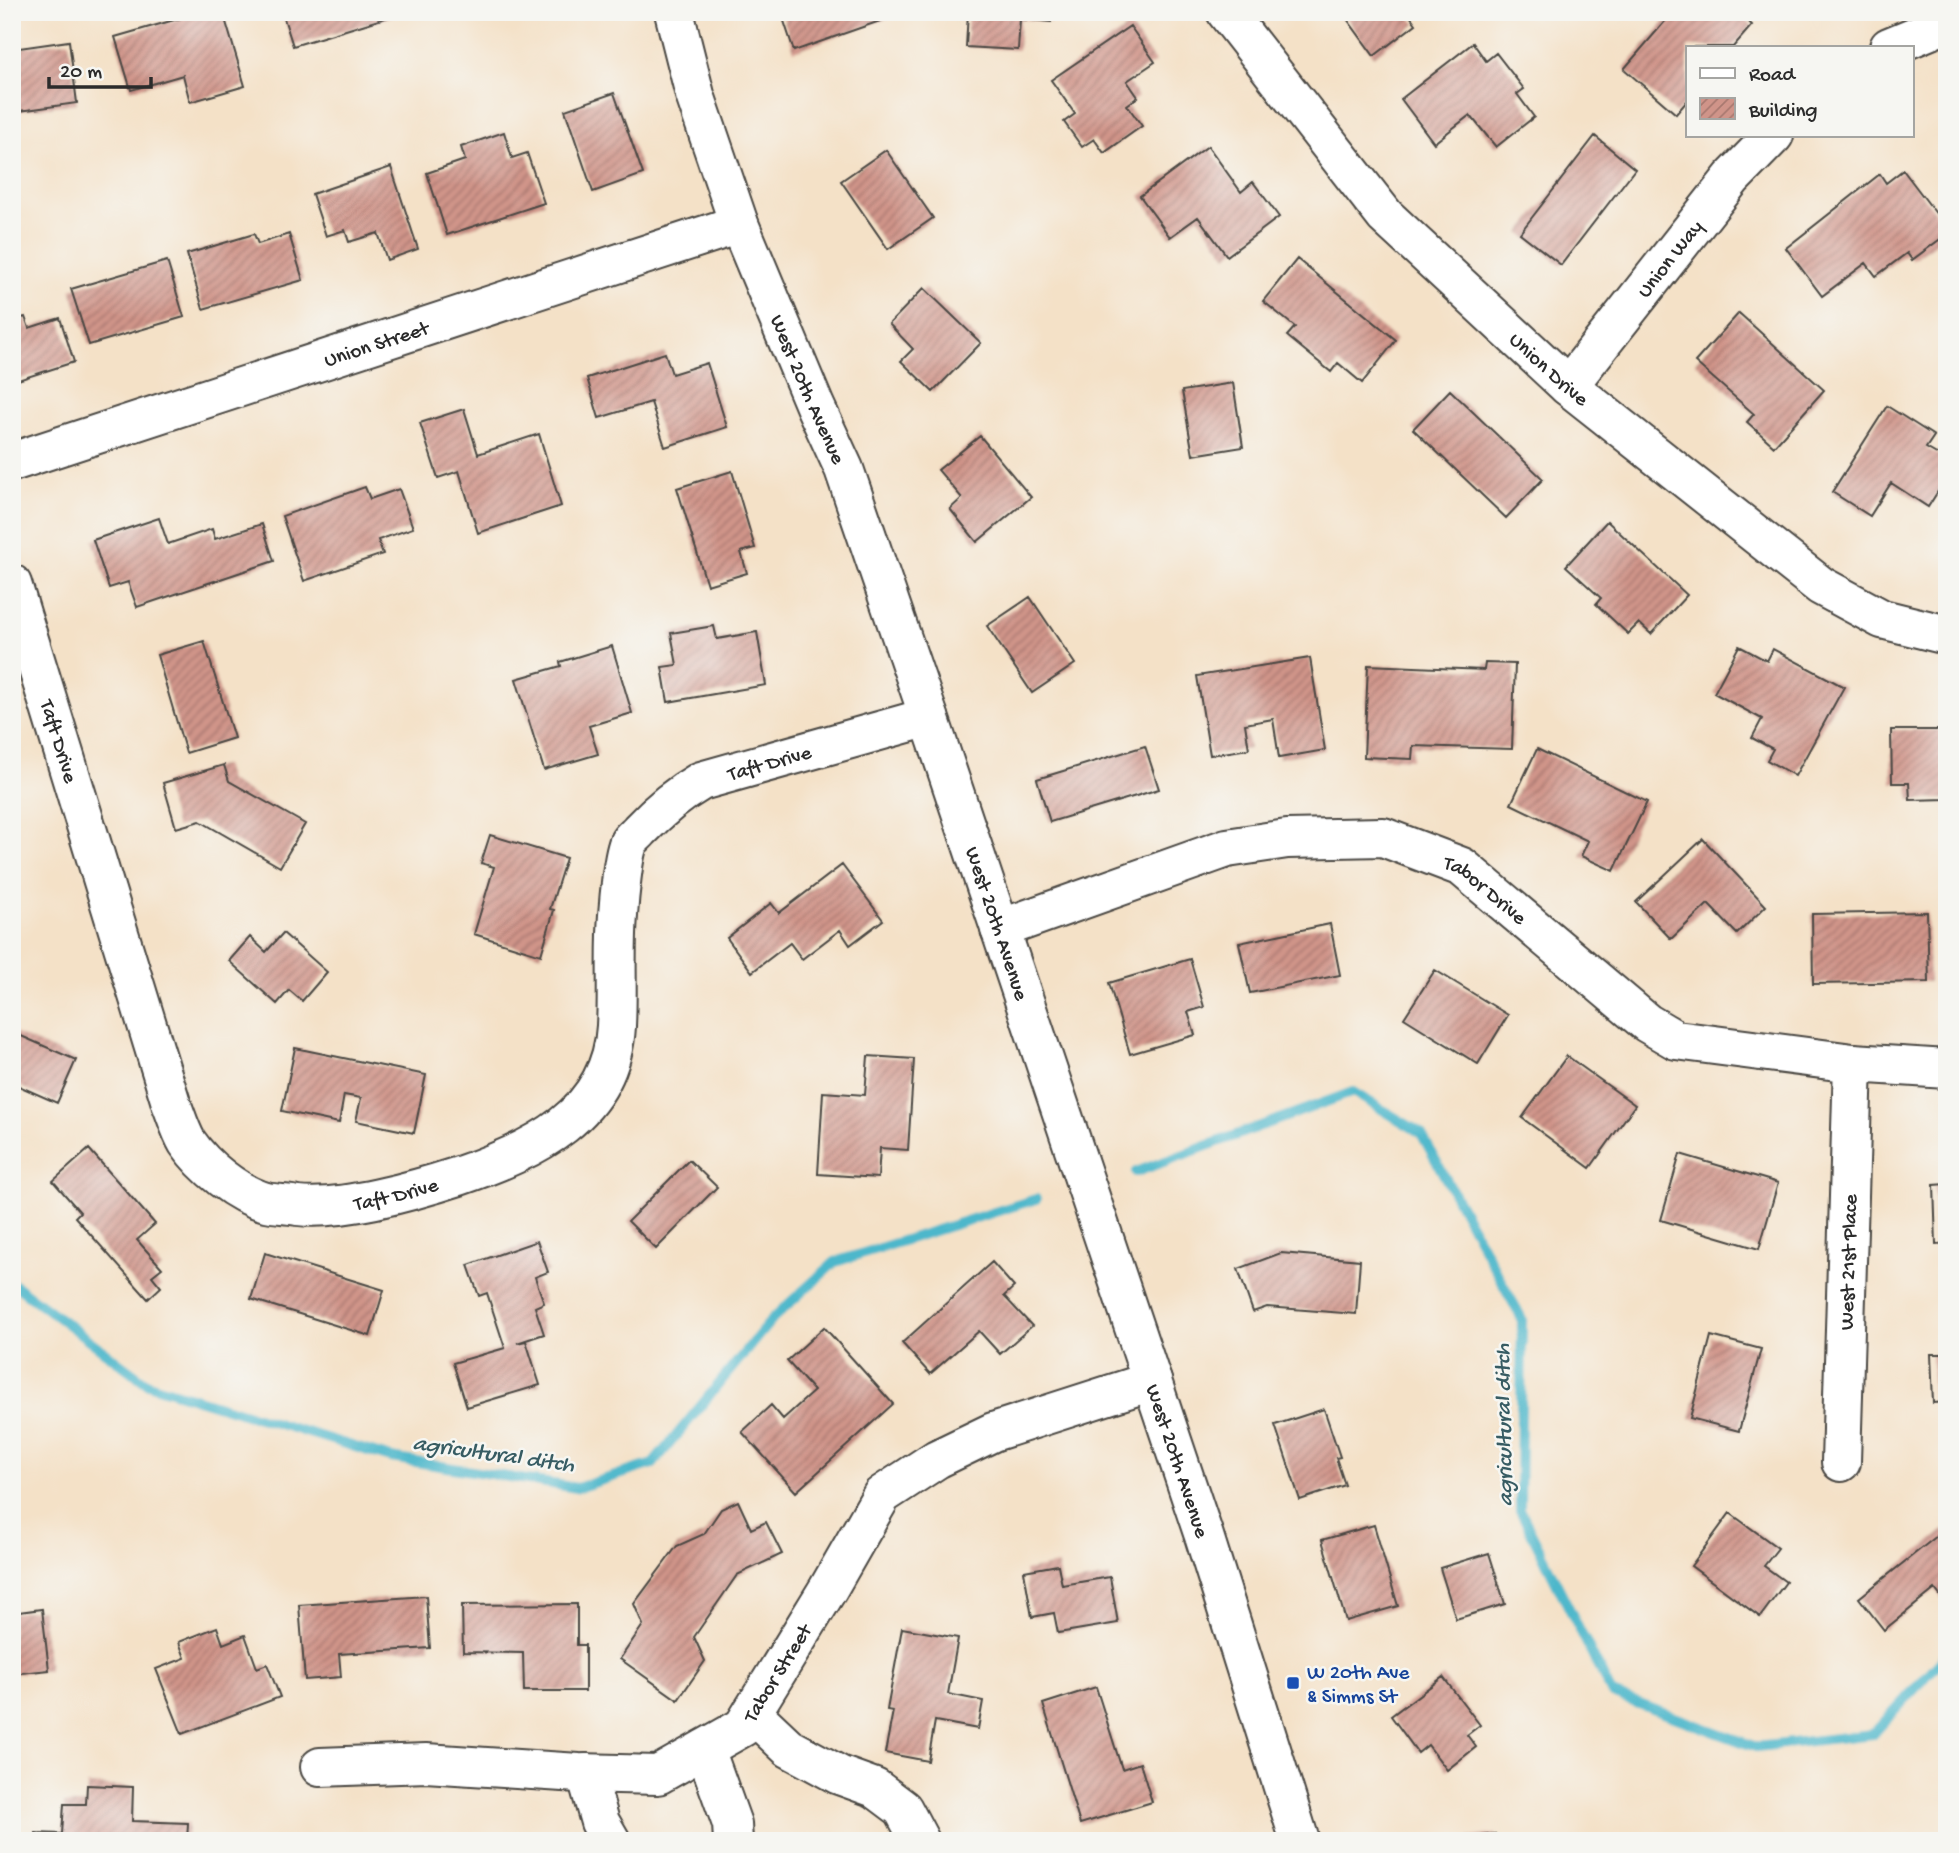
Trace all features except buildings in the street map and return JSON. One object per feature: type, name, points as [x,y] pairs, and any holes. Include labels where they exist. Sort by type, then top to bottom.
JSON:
[{"type":"street","name":"West 20th Avenue","points":[[674,12],[695,95],[739,224],[844,469],[929,717],[1208,1549],[1300,1841]]},
{"type":"street","name":"Union Drive","points":[[1226,12],[1385,216],[1568,386],[1821,586],[1882,619],[1947,635]]},
{"type":"street","points":[[1891,46],[1947,23]]},
{"type":"street","name":"Union Way","points":[[1568,386],[1732,178],[1773,136]]},
{"type":"street","name":"Union Street","points":[[12,462],[739,224]]},
{"type":"street","name":"Taft Drive","points":[[12,584],[171,1103],[187,1142],[209,1167],[235,1186],[266,1202],[305,1206],[349,1203],[409,1191],[494,1163],[549,1136],[572,1119],[595,1094],[608,1068],[616,1029],[615,943],[629,842],[676,796],[701,781],[929,717]]},
{"type":"street","name":"Tabor Drive","points":[[1000,929],[1227,848],[1287,839],[1383,837],[1462,867],[1647,1023],[1676,1040],[1853,1063],[1947,1069]]},
{"type":"street","name":"West 21st Place","points":[[1842,1462],[1853,1063]]},
{"type":"street","name":"Tabor Street","points":[[320,1767],[426,1763],[658,1775],[743,1727],[882,1495],[937,1459],[993,1432],[1152,1381]]},
{"type":"street","points":[[752,1713],[789,1748],[839,1774],[875,1788],[903,1809],[920,1841]]},
{"type":"street","points":[[705,1749],[732,1824],[733,1841]]},
{"type":"street","points":[[586,1773],[600,1822],[611,1841]]},
{"type":"waterway","name":"agricultural ditch","points":[[1136,1172],[1353,1092],[1421,1133],[1522,1319],[1520,1510],[1612,1694],[1756,1747],[1873,1734],[1947,1654]]},
{"type":"waterway","name":"agricultural ditch","points":[[12,1283],[148,1384],[391,1458],[577,1488],[653,1464],[773,1318],[835,1262],[1036,1199]]},
{"type":"place","name":"W 20th Ave & Simms St","points":[[1293,1683]]}]
